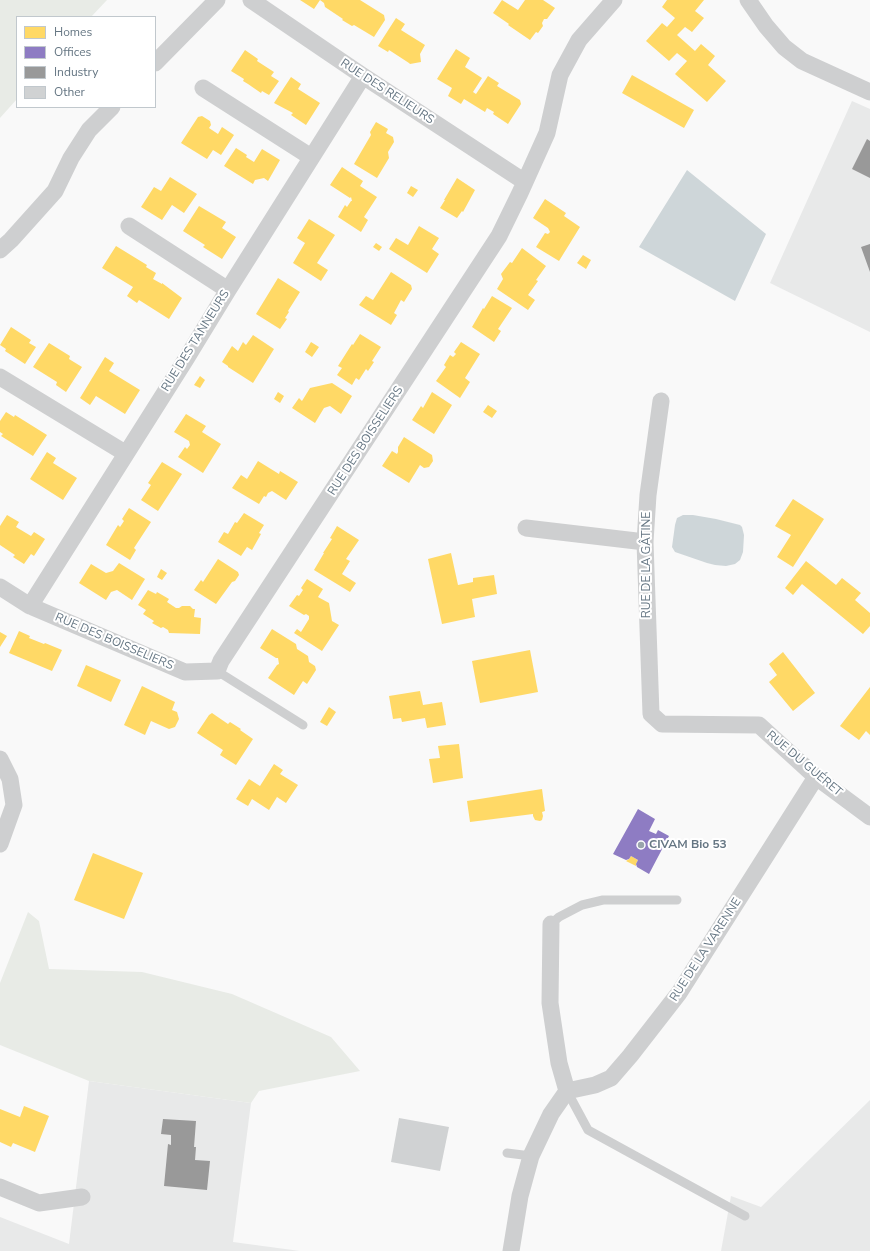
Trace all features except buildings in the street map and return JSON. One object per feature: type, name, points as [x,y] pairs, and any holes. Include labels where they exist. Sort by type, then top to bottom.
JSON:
[{"type":"street","points":[[156,62],[217,0]]},
{"type":"street","name":"RUE DES RELIEURS","points":[[251,0],[362,76],[525,182]]},
{"type":"street","name":"RUE DES BOISSELIERS","points":[[0,587],[30,606],[185,672],[217,671],[221,661],[499,236],[547,133],[560,75],[579,40],[614,0]]},
{"type":"street","points":[[748,0],[766,26],[784,47],[802,61],[870,92]]},
{"type":"street","name":"RUE DES TANNEURS","points":[[30,606],[362,76]]},
{"type":"street","points":[[203,88],[311,157]]},
{"type":"street","points":[[0,250],[11,240],[55,191],[71,158],[89,130],[111,108]]},
{"type":"street","points":[[129,226],[228,290]]},
{"type":"street","points":[[0,377],[125,453]]},
{"type":"street","name":"RUE DE LA GÂTINE","points":[[660,401],[648,495],[645,542],[651,714],[662,724]]},
{"type":"street","points":[[526,528],[645,542]]},
{"type":"street","name":"RUE DU GUÉRET","points":[[662,724],[759,725],[816,777],[870,817]]},
{"type":"street","points":[[0,759],[10,779],[14,805],[0,844]]},
{"type":"street","name":"RUE DE LA VARENNE","points":[[567,1091],[595,1086],[611,1078],[630,1056],[679,994],[816,777]]},
{"type":"street","points":[[511,1251],[520,1196],[531,1156],[551,1114],[567,1091],[559,1063],[550,1003],[551,924]]},
{"type":"street","points":[[0,1187],[39,1203],[82,1197]]},
{"type":"lane","points":[[217,671],[303,725]]},
{"type":"lane","points":[[551,924],[559,917],[582,905],[603,900],[677,900]]},
{"type":"lane","points":[[567,1091],[588,1130],[744,1216]]},
{"type":"lane","points":[[507,1153],[531,1156]]},
{"type":"shaded area","points":[[0,0],[107,0],[92,16],[16,16],[16,100],[0,118]]},
{"type":"shaded area","points":[[852,101],[870,109],[870,332],[770,283]]},
{"type":"shaded area","points":[[687,170],[766,234],[735,301],[639,247]]},
{"type":"shaded area","points":[[683,515],[693,515],[716,519],[740,525],[744,535],[743,552],[740,560],[735,564],[726,566],[715,565],[675,552],[672,547],[675,525],[677,518]]},
{"type":"shaded area","points":[[28,912],[39,921],[49,969],[142,972],[232,994],[331,1037],[360,1071],[259,1091],[251,1103],[89,1081],[0,1045],[0,983]]},
{"type":"shaded area","points":[[89,1081],[251,1103],[233,1242],[300,1251],[0,1251],[0,1217],[69,1244]]},
{"type":"shaded area","points":[[870,1100],[870,1251],[721,1251],[731,1196],[761,1207]]},
{"type":"place","name":"CIVAM Bio 53","points":[[641,845]]}]
